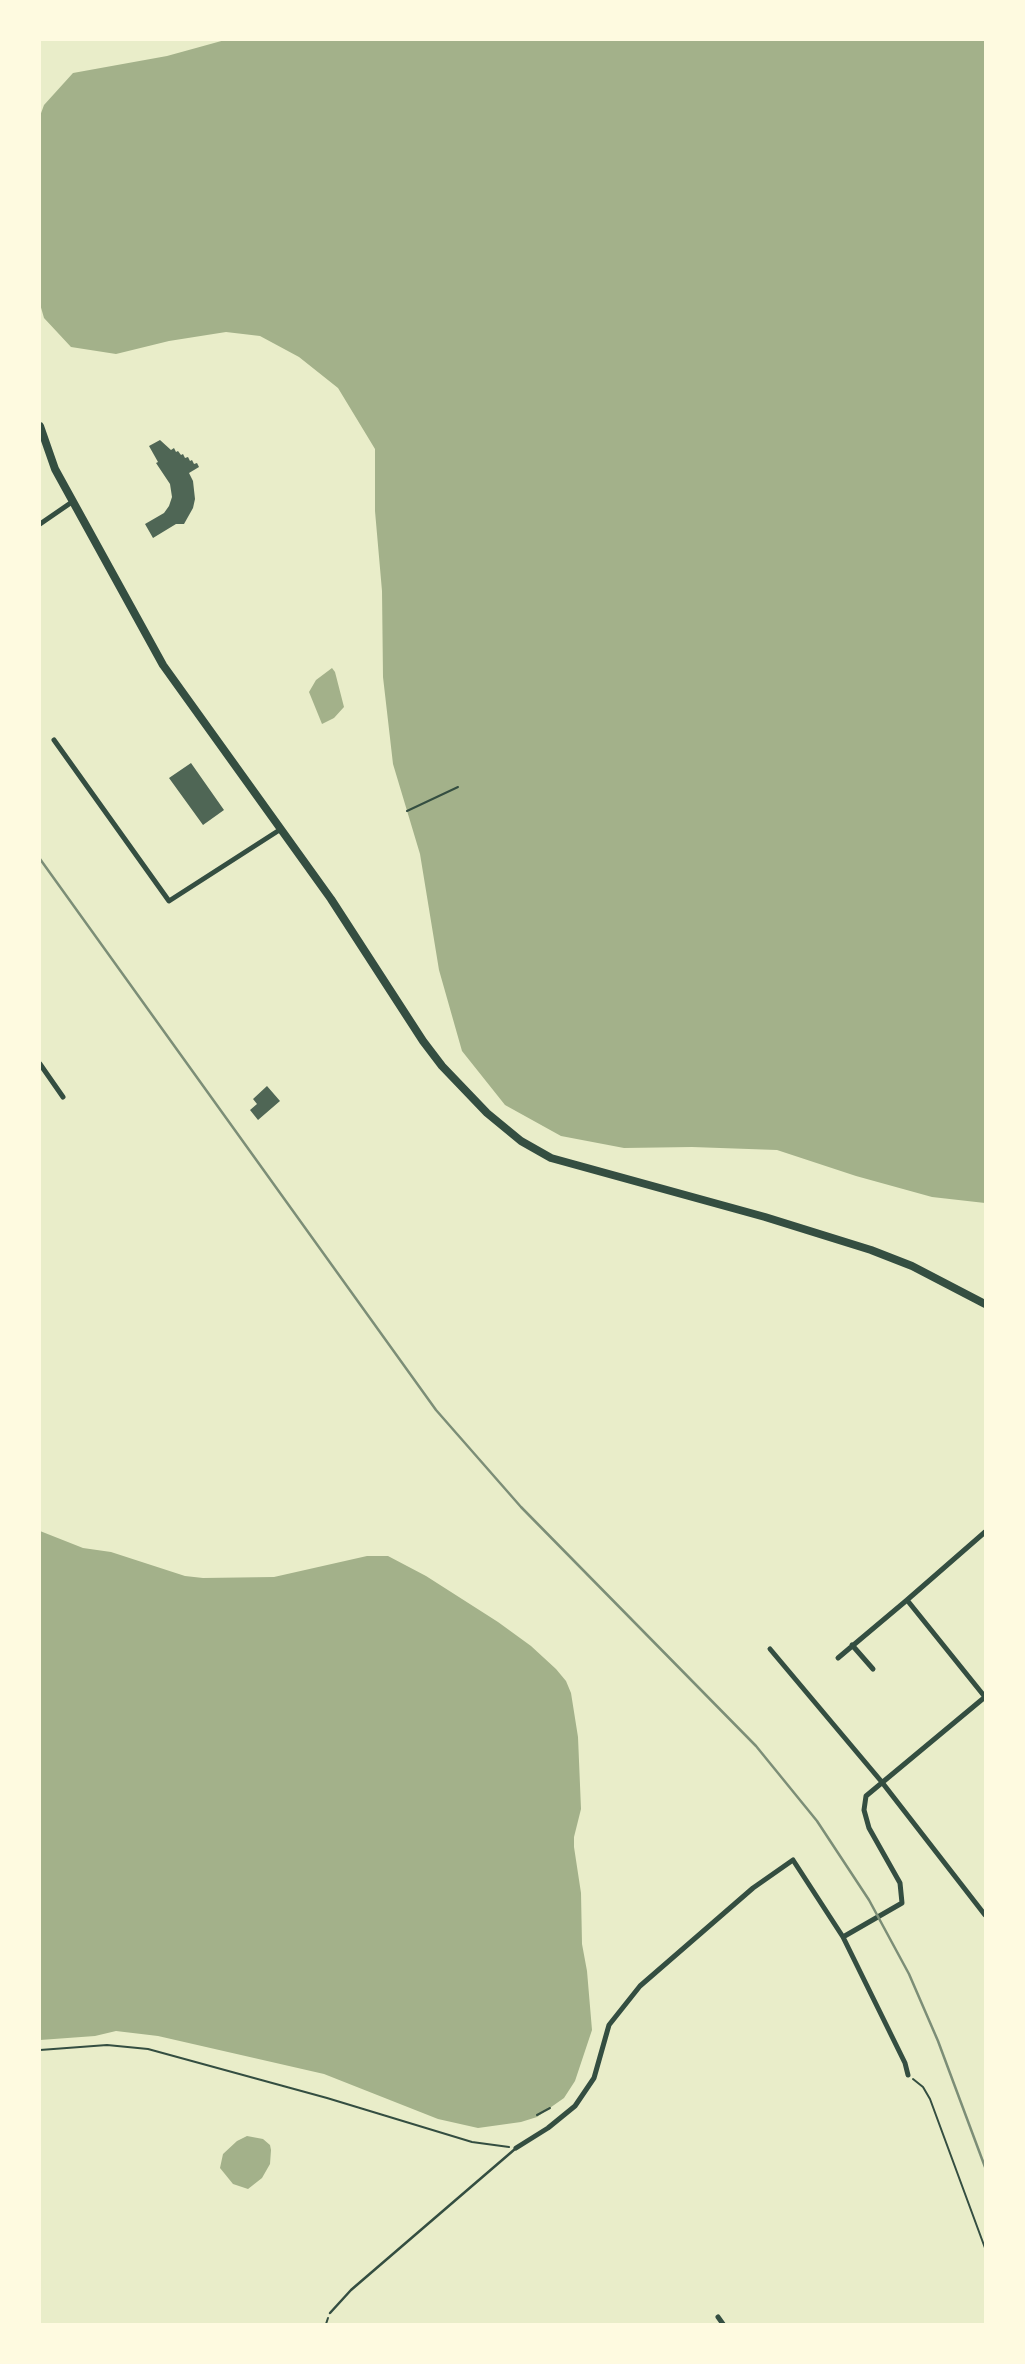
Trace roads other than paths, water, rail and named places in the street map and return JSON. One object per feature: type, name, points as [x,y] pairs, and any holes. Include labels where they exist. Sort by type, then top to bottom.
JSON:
[{"type":"main road","points":[[40,426],[55,469],[162,665],[331,899],[432,1054],[487,1113],[521,1141],[564,1162],[765,1217],[871,1250],[912,1266],[985,1304]]},
{"type":"street","points":[[40,524],[72,502]]},
{"type":"street","points":[[54,740],[169,901],[281,829]]},
{"type":"street","points":[[40,1064],[63,1097]]},
{"type":"street","points":[[838,1658],[985,1532]]},
{"type":"street","points":[[843,1937],[902,1903],[900,1883],[869,1828],[864,1810],[866,1796],[881,1781],[985,1697],[907,1600]]},
{"type":"street","points":[[852,1645],[873,1669]]},
{"type":"street","points":[[770,1649],[881,1781],[985,1915]]},
{"type":"street","points":[[516,2148],[548,2128],[583,2096],[594,2078],[609,2025],[640,1986],[753,1888],[793,1860],[843,1937],[905,2064],[908,2075]]},
{"type":"street","points":[[718,2317],[723,2324]]},
{"type":"lane","points":[[330,2313],[350,2290],[516,2148]]},
{"type":"railway","points":[[40,859],[436,1410],[521,1507],[756,1746],[817,1821],[869,1900],[909,1974],[938,2041],[985,2167]]}]
